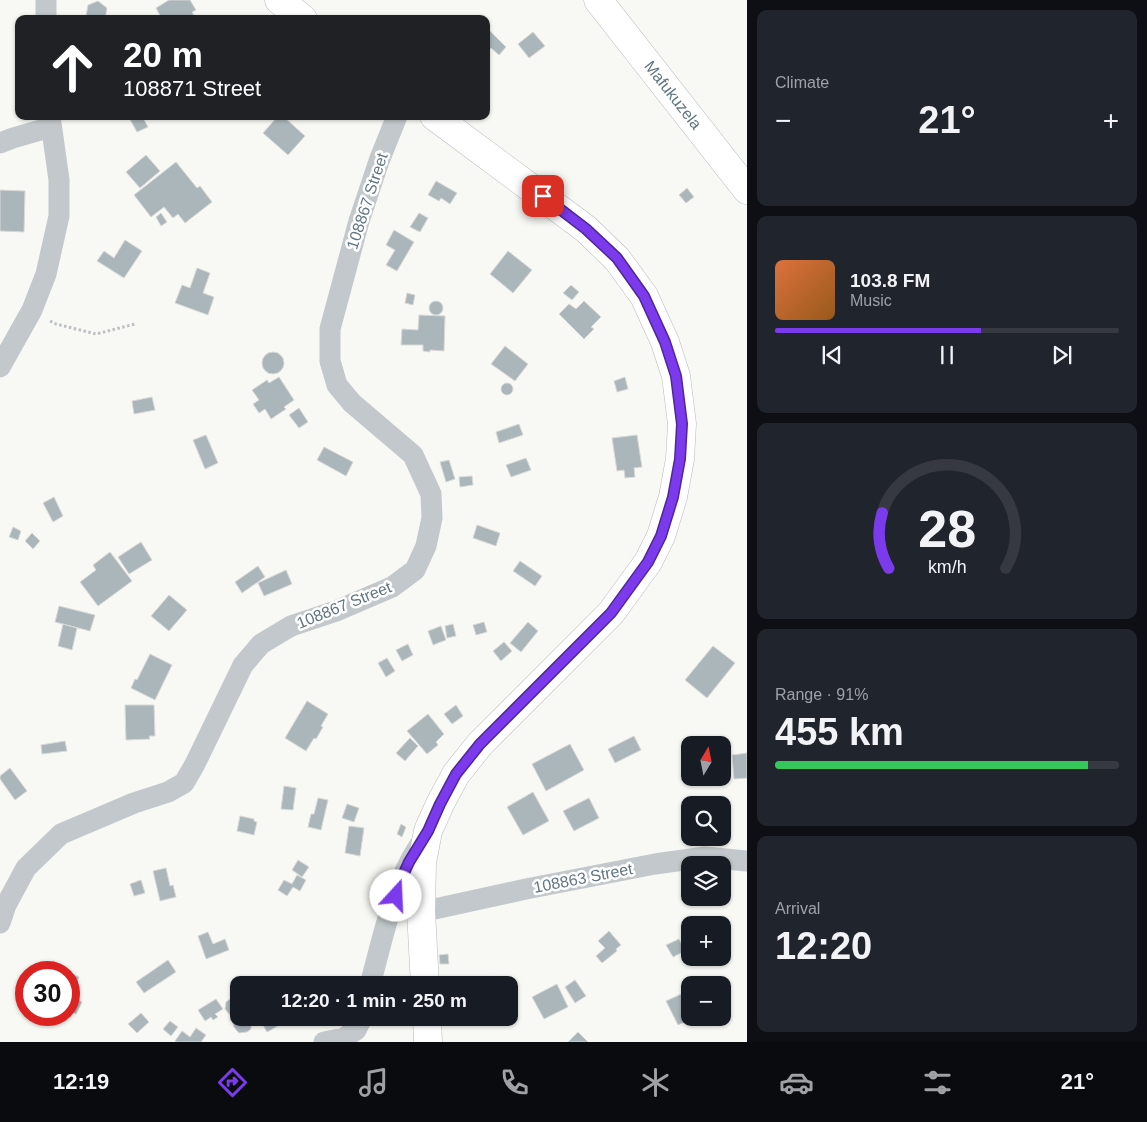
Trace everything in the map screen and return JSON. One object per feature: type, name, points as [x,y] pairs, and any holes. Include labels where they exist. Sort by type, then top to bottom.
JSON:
[{"type":"street","points":[[46,0],[46,15]]},
{"type":"street","points":[[279,0],[299,15]]},
{"type":"street","name":"Mafukuzela","points":[[598,0],[747,190]]},
{"type":"street","name":"108867 Street","points":[[0,923],[6,905],[26,868],[61,834],[134,803],[168,792],[184,783],[243,666],[261,644],[292,626],[336,611],[392,588],[414,570],[426,546],[432,518],[431,494],[413,455],[352,403],[337,385],[330,361],[330,329],[357,230],[379,161],[395,120]]},
{"type":"street","points":[[372,976],[400,882],[456,774],[480,744],[611,613],[648,562],[661,536],[673,497],[680,459],[682,424],[676,376],[665,342],[644,296],[617,258],[586,229],[439,120]]},
{"type":"street","points":[[0,143],[51,122],[59,180],[59,216],[46,274],[32,310],[0,367]]},
{"type":"street","points":[[425,976],[421,912],[422,863],[428,831]]},
{"type":"street","name":"108863 Street","points":[[421,912],[655,864],[705,857],[747,861]]},
{"type":"street","points":[[324,1042],[344,1038],[356,1030],[358,1026]]},
{"type":"street","points":[[427,1026],[428,1042]]},
{"type":"path","points":[[32,310],[56,324],[96,334],[135,324]]},
{"type":"building","points":[[169,0],[190,0],[196,10],[192,12],[194,15],[160,15],[156,8]]},
{"type":"building","points":[[98,1],[107,8],[106,15],[86,15],[88,5]]},
{"type":"building","points":[[490,31],[506,47],[499,55],[491,48]]},
{"type":"building","points":[[533,32],[545,46],[529,58],[518,44]]},
{"type":"building","points":[[130,120],[144,120],[148,127],[137,132]]},
{"type":"building","points":[[274,120],[287,120],[305,136],[288,155],[263,133]]},
{"type":"building","points":[[146,155],[160,171],[140,188],[126,172]]},
{"type":"building","points":[[176,162],[197,188],[200,186],[212,202],[185,223],[178,214],[173,218],[164,207],[151,217],[134,195]]},
{"type":"building","points":[[436,181],[457,193],[450,204],[441,198],[439,201],[428,195]]},
{"type":"building","points":[[687,188],[694,197],[686,203],[679,195]]},
{"type":"building","points":[[0,190],[25,191],[24,232],[0,231]]},
{"type":"building","points":[[161,213],[167,222],[161,226],[156,217]]},
{"type":"building","points":[[419,213],[428,218],[420,232],[410,227]]},
{"type":"building","points":[[394,230],[414,242],[397,271],[386,265],[395,250],[386,245]]},
{"type":"building","points":[[125,240],[142,251],[124,278],[97,261],[104,251],[114,258]]},
{"type":"building","points":[[508,251],[532,270],[513,293],[490,274]]},
{"type":"building","points":[[197,268],[210,273],[203,293],[214,297],[208,315],[175,303],[182,285],[190,288]]},
{"type":"building","points":[[571,285],[579,292],[572,300],[563,293]]},
{"type":"building","points":[[407,293],[415,295],[413,305],[405,303]]},
{"type":"building","points":[[433,301],[439,301],[443,308],[439,315],[433,315],[429,311],[429,305]]},
{"type":"building","points":[[584,301],[601,317],[591,327],[594,329],[584,339],[559,314],[569,304],[576,309]]},
{"type":"building","points":[[419,315],[445,316],[444,351],[423,351],[423,345],[401,345],[402,329],[418,330]]},
{"type":"building","points":[[505,346],[528,364],[515,381],[491,364]]},
{"type":"building","points":[[273,352],[281,355],[284,363],[281,371],[273,374],[265,371],[262,363],[265,355]]},
{"type":"building","points":[[279,377],[294,400],[284,407],[286,409],[271,419],[265,409],[259,413],[253,404],[259,400],[252,390],[267,380],[269,383]]},
{"type":"building","points":[[625,377],[628,389],[617,392],[614,381]]},
{"type":"building","points":[[505,383],[509,383],[513,389],[509,395],[505,395],[501,391],[501,387]]},
{"type":"building","points":[[152,397],[155,410],[134,414],[132,401]]},
{"type":"building","points":[[299,408],[308,422],[299,428],[289,415]]},
{"type":"building","points":[[519,424],[523,435],[499,443],[496,432]]},
{"type":"building","points":[[206,435],[218,463],[205,469],[193,440]]},
{"type":"building","points":[[637,435],[642,467],[634,468],[635,477],[625,478],[624,470],[617,471],[612,438]]},
{"type":"building","points":[[324,447],[353,462],[346,476],[317,460]]},
{"type":"building","points":[[526,458],[531,470],[511,477],[506,465]]},
{"type":"building","points":[[449,460],[455,479],[446,482],[440,462]]},
{"type":"building","points":[[472,476],[473,485],[460,487],[459,477]]},
{"type":"building","points":[[54,497],[63,516],[53,522],[43,503]]},
{"type":"building","points":[[477,525],[500,533],[496,546],[473,538]]},
{"type":"building","points":[[13,527],[21,531],[18,540],[9,537]]},
{"type":"building","points":[[32,533],[40,541],[33,549],[25,541]]},
{"type":"building","points":[[141,542],[152,560],[129,574],[118,557]]},
{"type":"building","points":[[110,552],[132,581],[98,606],[80,582],[96,570],[93,565]]},
{"type":"building","points":[[520,561],[542,576],[535,586],[513,571]]},
{"type":"building","points":[[258,566],[265,577],[242,593],[235,582]]},
{"type":"building","points":[[286,570],[292,584],[264,596],[258,583]]},
{"type":"building","points":[[169,595],[187,610],[169,631],[151,616]]},
{"type":"building","points":[[59,606],[95,615],[90,631],[55,622]]},
{"type":"building","points":[[484,622],[487,632],[476,635],[473,625]]},
{"type":"building","points":[[528,622],[538,631],[521,652],[510,643]]},
{"type":"building","points":[[63,624],[77,628],[72,650],[58,646]]},
{"type":"building","points":[[453,624],[456,636],[447,638],[445,626]]},
{"type":"building","points":[[441,626],[446,640],[433,645],[428,631]]},
{"type":"building","points":[[504,642],[512,651],[501,661],[493,651]]},
{"type":"building","points":[[408,644],[413,655],[402,661],[396,650]]},
{"type":"building","points":[[713,646],[735,663],[707,698],[685,680]]},
{"type":"building","points":[[150,654],[172,665],[155,700],[131,688]]},
{"type":"building","points":[[387,658],[395,671],[386,677],[378,663]]},
{"type":"building","points":[[307,701],[328,714],[316,739],[314,738],[306,751],[285,738]]},
{"type":"building","points":[[125,705],[154,705],[155,736],[149,736],[150,739],[126,740]]},
{"type":"building","points":[[456,705],[463,716],[452,724],[444,714]]},
{"type":"building","points":[[428,714],[444,734],[436,742],[438,745],[427,754],[407,731]]},
{"type":"building","points":[[634,736],[641,750],[615,763],[608,749]]},
{"type":"building","points":[[410,738],[418,746],[405,761],[396,753]]},
{"type":"building","points":[[65,741],[67,751],[42,754],[41,745]]},
{"type":"building","points":[[570,744],[584,770],[546,791],[532,764]]},
{"type":"building","points":[[747,753],[747,778],[734,779],[732,755]]},
{"type":"building","points":[[10,768],[27,791],[15,800],[0,779],[0,776]]},
{"type":"building","points":[[284,786],[296,788],[293,810],[281,809]]},
{"type":"building","points":[[533,792],[549,821],[523,835],[507,807]]},
{"type":"building","points":[[318,798],[328,800],[321,830],[308,827]]},
{"type":"building","points":[[589,798],[599,818],[574,831],[563,811]]},
{"type":"building","points":[[347,804],[359,808],[354,822],[342,818]]},
{"type":"building","points":[[240,816],[254,819],[257,822],[254,835],[237,831]]},
{"type":"building","points":[[401,824],[406,827],[402,837],[397,834]]},
{"type":"building","points":[[349,826],[364,828],[360,856],[345,853]]},
{"type":"building","points":[[298,860],[309,867],[302,877],[292,870]]},
{"type":"building","points":[[166,868],[170,886],[173,885],[176,897],[160,901],[153,871]]},
{"type":"building","points":[[297,875],[306,880],[300,891],[293,887],[287,896],[278,890],[284,880],[292,884]]},
{"type":"building","points":[[141,880],[145,893],[134,896],[130,884]]},
{"type":"building","points":[[609,931],[621,945],[616,949],[617,951],[602,963],[596,956],[605,948],[598,941]]},
{"type":"building","points":[[208,932],[213,944],[225,939],[229,950],[206,959],[198,936]]},
{"type":"building","points":[[679,939],[681,953],[673,957],[666,945]]},
{"type":"building","points":[[448,954],[449,964],[440,964],[439,955]]},
{"type":"building","points":[[168,960],[176,972],[144,993],[136,982]]},
{"type":"building","points":[[575,980],[586,996],[575,1003],[565,987]]},
{"type":"building","points":[[557,984],[568,1007],[544,1019],[532,997]]},
{"type":"building","points":[[681,994],[681,1024],[678,1025],[666,1001]]},
{"type":"building","points":[[216,999],[223,1009],[215,1014],[218,1017],[213,1020],[211,1017],[205,1021],[198,1010]]},
{"type":"building","points":[[230,999],[230,1014],[225,1009],[226,1002]]},
{"type":"building","points":[[141,1013],[149,1022],[137,1033],[128,1024]]},
{"type":"building","points":[[170,1021],[178,1027],[171,1036],[163,1029]]},
{"type":"building","points":[[251,1026],[251,1029],[247,1032],[239,1033],[234,1027]]},
{"type":"building","points":[[264,1026],[278,1026],[267,1032]]},
{"type":"building","points":[[196,1028],[206,1035],[201,1042],[175,1041],[182,1031],[190,1037]]},
{"type":"building","points":[[578,1032],[588,1042],[568,1042]]},
{"type":"route","points":[[396,896],[409,862],[428,831],[456,774],[480,744],[611,613],[648,562],[661,536],[673,497],[680,459],[682,424],[676,376],[665,342],[644,296],[617,258],[586,229],[543,196]]}]
